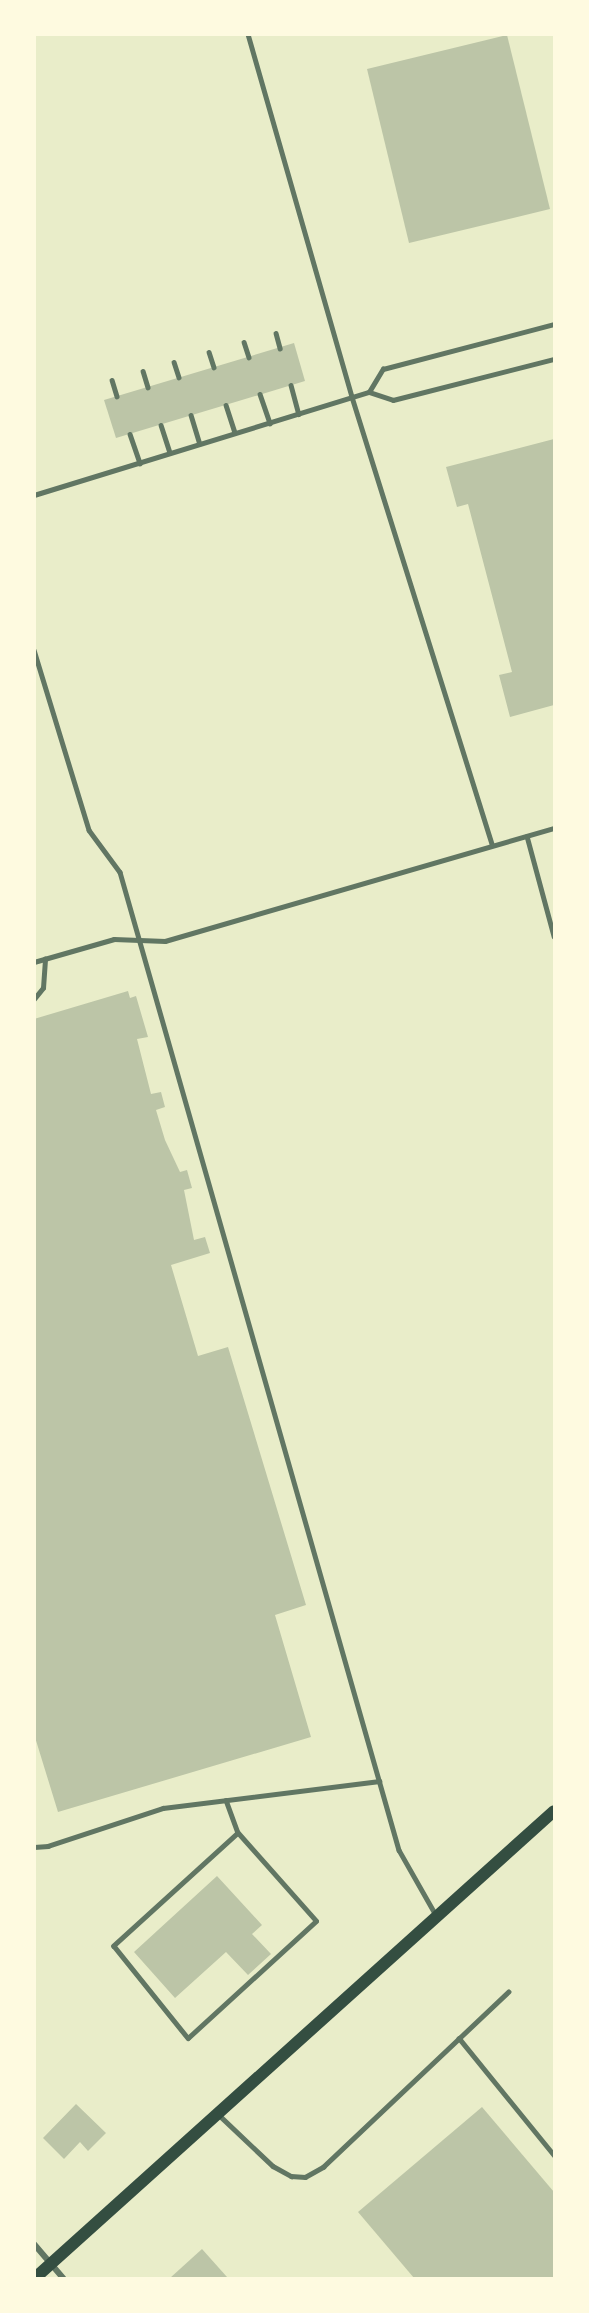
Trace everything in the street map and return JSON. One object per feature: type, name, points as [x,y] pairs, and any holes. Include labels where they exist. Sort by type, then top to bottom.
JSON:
[{"type":"main road","points":[[35,2278],[555,1811]]},
{"type":"street","points":[[34,2244],[63,2278]]},
{"type":"lane","points":[[248,34],[352,397],[492,844]]},
{"type":"lane","points":[[369,392],[382,369],[555,324]]},
{"type":"lane","points":[[276,333],[280,348]]},
{"type":"lane","points":[[244,342],[249,357]]},
{"type":"lane","points":[[209,352],[214,368]]},
{"type":"lane","points":[[34,495],[369,392],[393,400],[555,359]]},
{"type":"lane","points":[[174,362],[179,378]]},
{"type":"lane","points":[[143,371],[148,387]]},
{"type":"lane","points":[[112,380],[117,396]]},
{"type":"lane","points":[[291,385],[299,414]]},
{"type":"lane","points":[[260,394],[270,423]]},
{"type":"lane","points":[[226,405],[235,434]]},
{"type":"lane","points":[[191,415],[200,444]]},
{"type":"lane","points":[[160,424],[170,453]]},
{"type":"lane","points":[[130,434],[140,463]]},
{"type":"lane","points":[[34,650],[89,830],[120,872],[137,939],[399,1850],[437,1917]]},
{"type":"lane","points":[[34,962],[114,939],[165,941],[492,844],[555,828]]},
{"type":"lane","points":[[527,836],[555,936]]},
{"type":"lane","points":[[34,999],[43,988],[45,959]]},
{"type":"lane","points":[[34,1847],[48,1846],[163,1808],[379,1781]]},
{"type":"lane","points":[[226,1800],[238,1833],[316,1921],[188,2038],[114,1946],[238,1833]]},
{"type":"lane","points":[[218,2114],[273,2166],[291,2176],[305,2177],[323,2167],[508,1992]]},
{"type":"lane","points":[[459,2038],[555,2155]]},
{"type":"building","points":[[507,35],[550,209],[409,243],[367,69]]},
{"type":"building","points":[[294,343],[305,381],[116,438],[104,400]]},
{"type":"building","points":[[554,439],[554,705],[510,717],[499,675],[512,672],[468,504],[457,507],[446,467]]},
{"type":"building","points":[[128,991],[130,998],[136,996],[148,1037],[137,1039],[151,1094],[161,1092],[165,1107],[156,1110],[165,1140],[180,1172],[187,1170],[192,1188],[184,1190],[194,1240],[205,1237],[210,1253],[171,1265],[198,1356],[228,1347],[306,1605],[275,1615],[311,1737],[58,1812],[34,1734],[34,1019]]},
{"type":"building","points":[[217,1876],[262,1925],[252,1934],[271,1954],[248,1975],[226,1952],[175,1998],[134,1952]]},
{"type":"building","points":[[76,2104],[106,2133],[88,2151],[80,2142],[64,2159],[43,2138]]},
{"type":"building","points":[[482,2107],[554,2192],[554,2278],[414,2278],[358,2212]]},
{"type":"building","points":[[202,2249],[227,2277],[170,2278]]}]
